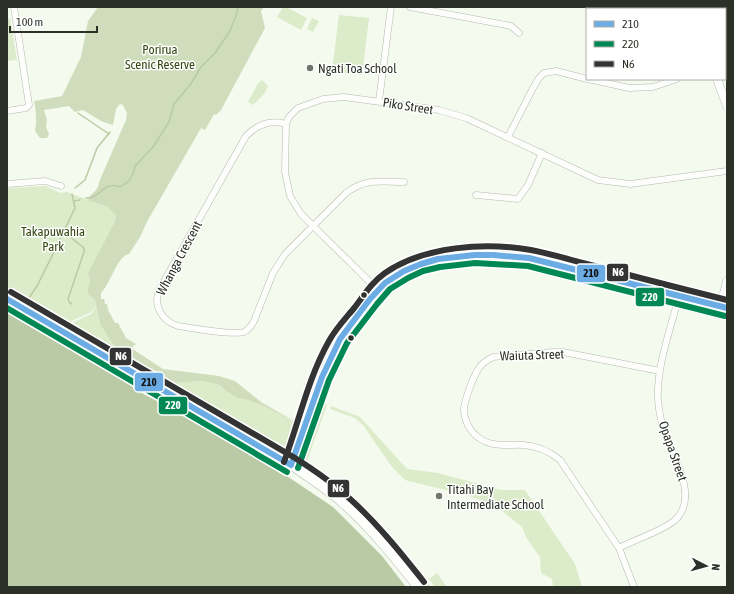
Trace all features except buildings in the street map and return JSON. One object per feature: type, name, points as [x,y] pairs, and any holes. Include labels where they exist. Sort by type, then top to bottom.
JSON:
[{"type":"main road","points":[[7,299],[291,465],[344,504],[387,548],[418,587]]},
{"type":"street","points":[[379,101],[391,7]]},
{"type":"street","points":[[410,7],[511,26],[519,33]]},
{"type":"street","points":[[7,111],[26,108],[29,105],[12,9]]},
{"type":"street","points":[[508,137],[532,88],[538,78],[544,73],[556,71],[586,79]]},
{"type":"street","points":[[591,80],[622,87],[640,88],[653,87],[674,80]]},
{"type":"street","points":[[717,80],[727,106]]},
{"type":"street","name":"Piko Street","points":[[286,124],[289,117],[298,108],[323,98],[344,97],[379,101],[449,113],[508,137],[598,180],[630,184],[727,171]]},
{"type":"street","name":"Whanga Crescent","points":[[286,124],[279,121],[269,122],[254,129],[246,136],[159,290],[157,299],[160,313],[167,321],[178,326],[235,333],[245,331],[251,327],[254,321],[277,266],[286,254],[313,226]]},
{"type":"street","points":[[286,124],[284,162],[290,196],[301,214],[378,290]]},
{"type":"street","points":[[476,195],[518,199],[528,185],[542,154]]},
{"type":"street","points":[[7,184],[46,181],[61,186]]},
{"type":"street","points":[[313,226],[346,193],[356,186],[372,181],[404,182]]},
{"type":"street","points":[[291,465],[335,347],[378,290],[400,273],[427,262],[450,257],[499,255],[529,258],[724,307],[727,281]]},
{"type":"street","name":"Opapa Street","points":[[619,548],[673,522],[680,514],[684,503],[685,488],[661,421],[658,393],[660,371],[679,296]]},
{"type":"street","name":"Waiuta Street","points":[[634,587],[619,548],[560,460],[549,452],[536,446],[495,445],[486,442],[474,435],[467,423],[464,410],[478,369],[487,359],[501,355],[563,352],[660,371]]},
{"type":"green space","name":"Porirua Scenic Reserve","points":[[98,7],[264,7],[261,11],[265,28],[221,110],[216,115],[214,114],[205,130],[201,128],[148,220],[140,237],[129,254],[121,260],[105,289],[101,293],[101,299],[104,299],[115,323],[118,323],[126,338],[136,344],[131,348],[163,369],[219,376],[235,381],[261,402],[299,424],[266,407],[248,400],[237,398],[220,385],[202,381],[168,383],[126,358],[116,348],[100,324],[95,300],[88,294],[90,282],[88,273],[115,221],[116,215],[107,207],[88,200],[99,185],[126,120],[127,113],[123,105],[120,104],[116,109],[113,125],[101,121],[83,110],[75,112],[69,106],[44,110],[47,120],[46,127],[49,134],[47,138],[40,138],[35,131],[36,116],[34,101],[62,96],[81,57],[88,21]]},
{"type":"green space","points":[[283,7],[286,7],[307,18],[301,30],[277,17]]},
{"type":"green space","points":[[339,15],[369,18],[362,75],[332,71]]},
{"type":"green space","points":[[7,18],[10,19],[17,60],[7,61]]},
{"type":"green space","points":[[312,18],[319,21],[313,32],[307,29]]},
{"type":"green space","points":[[262,80],[268,86],[264,94],[253,105],[248,102],[258,83]]},
{"type":"green space","name":"Takapuwahia Park","points":[[46,186],[60,193],[67,192],[107,207],[116,215],[115,221],[88,273],[90,282],[88,288],[92,298],[95,300],[96,305],[91,312],[63,325],[7,292],[7,188]]},
{"type":"green space","points":[[468,245],[470,249],[448,251],[448,249]]},
{"type":"green space","points":[[470,245],[510,245],[572,261],[571,263],[521,251],[497,249],[471,250]]},
{"type":"green space","points":[[96,306],[100,324],[168,383],[202,381],[220,385],[237,398],[248,400],[266,407],[299,424],[292,446],[286,449],[279,449],[238,425],[218,416],[65,326],[91,314]]},
{"type":"green space","points":[[323,403],[327,405],[308,458],[309,465],[351,497],[374,518],[400,547],[431,587],[426,587],[389,541],[370,521],[338,492],[302,465],[300,456],[307,447]]},
{"type":"green space","points":[[317,406],[320,407],[306,446],[302,451]]},
{"type":"green space","points":[[331,406],[360,417],[407,469],[438,473],[501,490],[525,490],[575,564],[582,587],[553,587],[552,579],[541,573],[540,557],[527,539],[522,527],[495,505],[466,495],[405,480],[392,467],[363,425],[355,418],[330,409]]},
{"type":"green space","points":[[437,573],[447,587],[435,587],[429,579]]},
{"type":"shaded area","points":[[7,311],[89,358],[145,395],[190,417],[242,446],[333,507],[382,556],[406,587],[7,587]]},
{"type":"waterway","points":[[86,198],[96,195],[106,187],[114,185],[120,187],[129,181],[135,166],[153,147],[169,122],[174,104],[190,85],[201,67],[215,53],[230,31],[238,7]]},
{"type":"waterway","points":[[78,113],[109,134]]},
{"type":"waterway","points":[[75,188],[85,180],[97,148],[110,132]]},
{"type":"waterway","points":[[29,298],[37,286],[75,208],[72,194]]},
{"type":"waterway","points":[[74,201],[80,200]]},
{"type":"waterway","points":[[64,232],[84,248],[68,299],[72,304]]},
{"type":"transit line","name":"N6","points":[[284,462],[315,370],[332,336],[376,280],[401,264],[418,257],[455,248],[494,246],[531,250],[727,300]]},
{"type":"transit line","name":"210","points":[[291,465],[322,377],[340,339],[370,299],[385,283],[404,271],[421,264],[438,259],[475,255],[529,258],[727,308]]},
{"type":"transit line","name":"220","points":[[298,468],[329,380],[347,343],[390,289],[423,271],[440,267],[475,263],[528,266],[725,316]]},
{"type":"transit line","name":"N6","points":[[11,292],[295,458],[316,472],[343,492],[379,528],[424,582]]},
{"type":"transit line","name":"210","points":[[7,299],[291,465]]},
{"type":"transit line","name":"220","points":[[7,308],[287,472]]},
{"type":"place","name":"Ngati Toa School","points":[[310,68]]},
{"type":"place","name":"Titahi Bay Intermediate School","points":[[439,496]]}]
